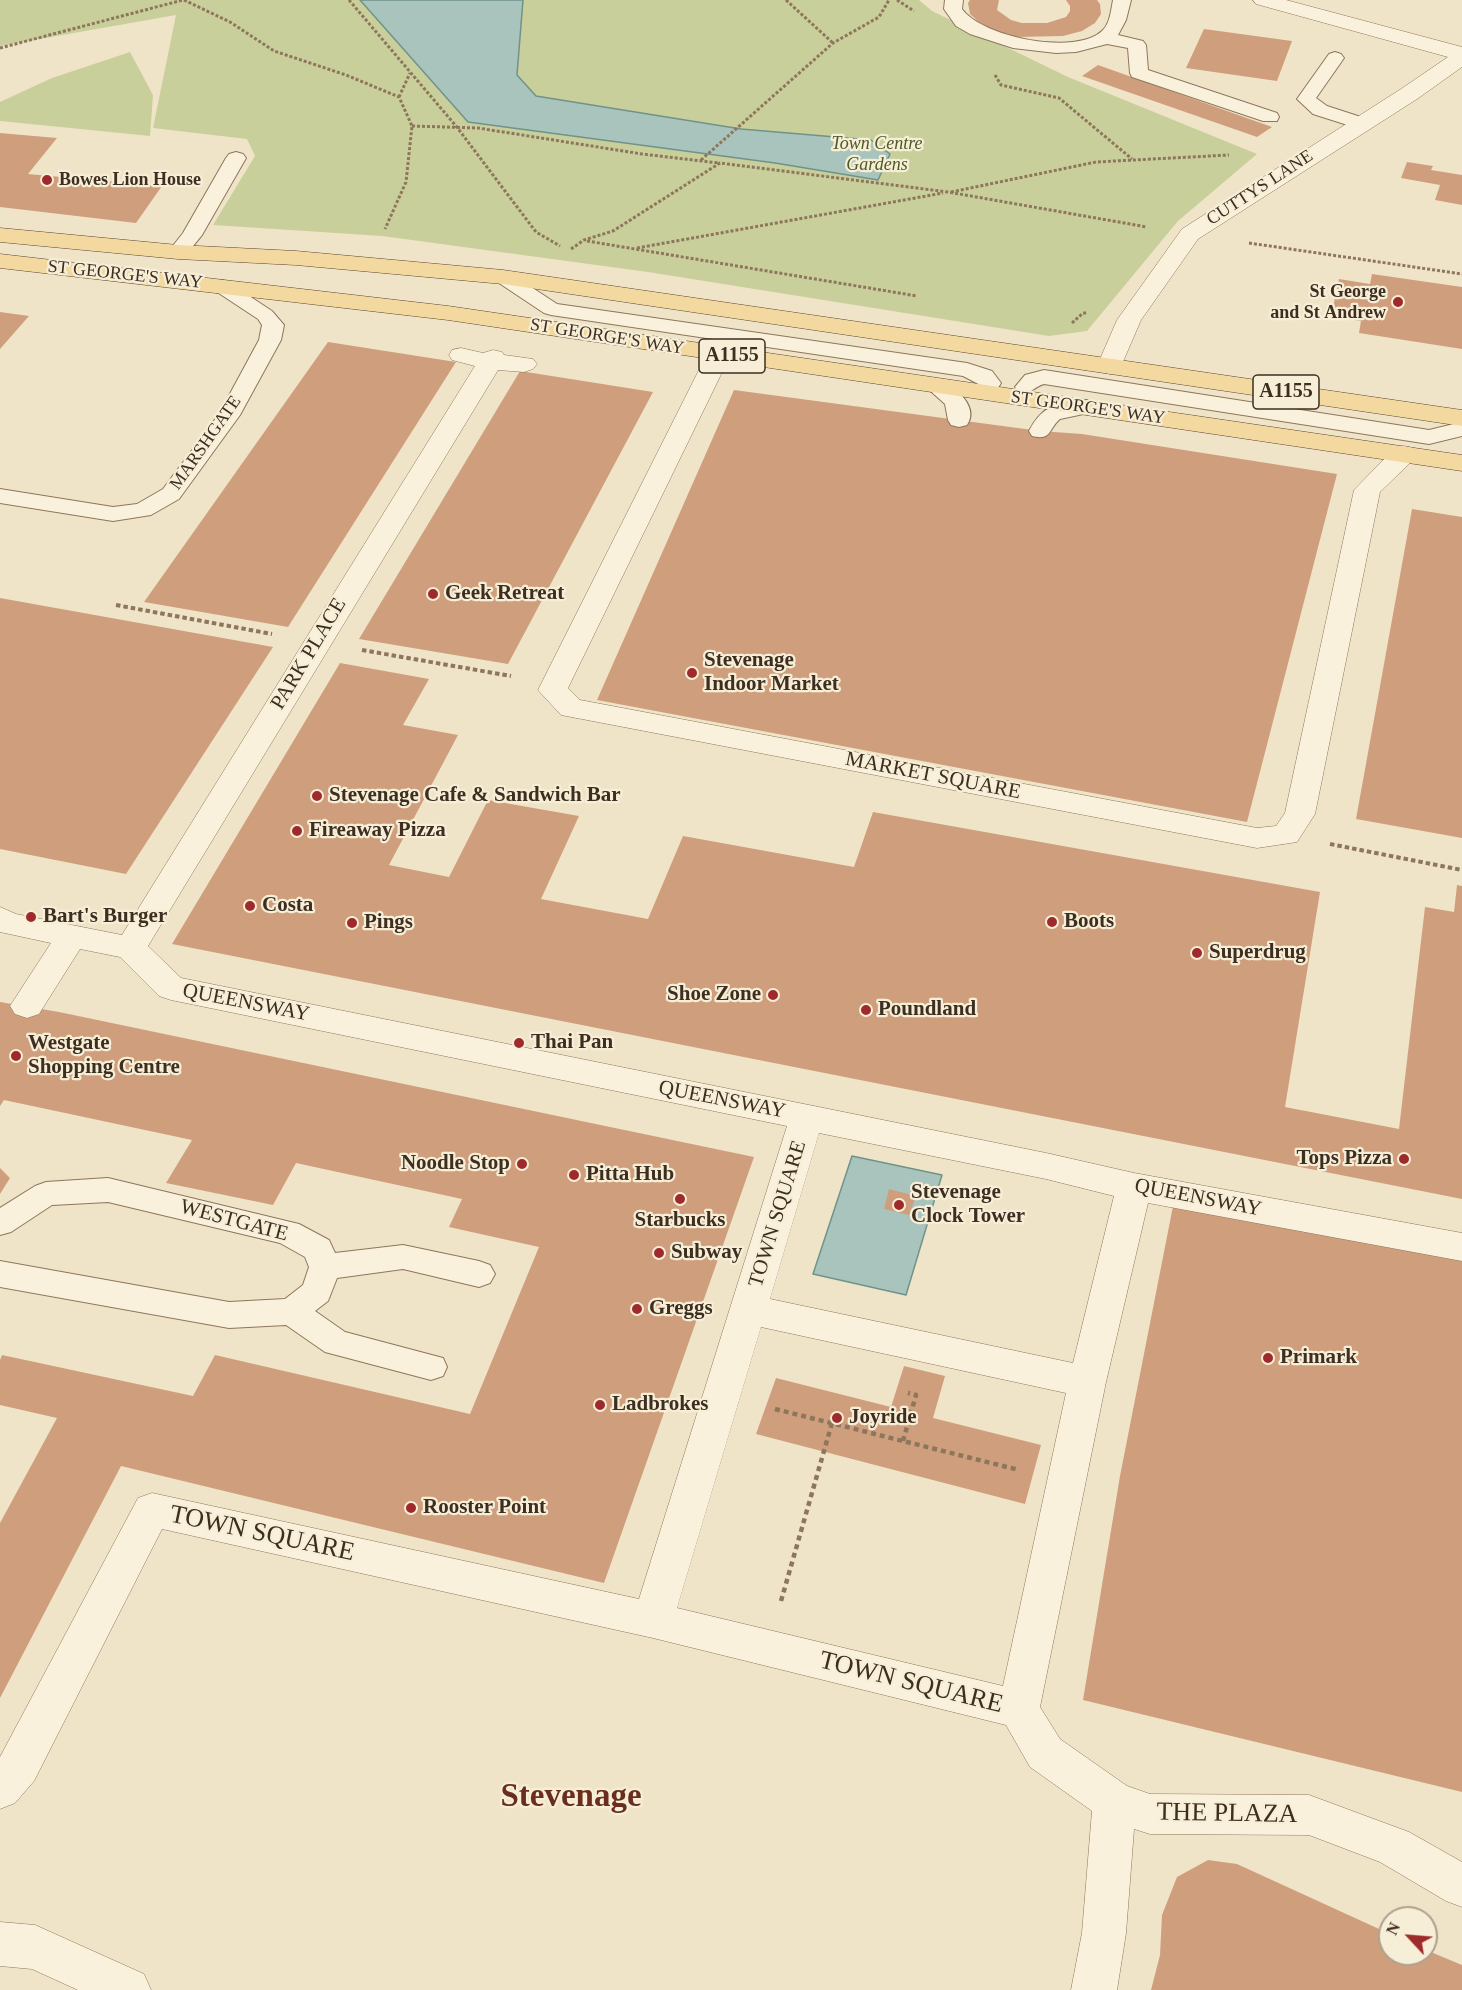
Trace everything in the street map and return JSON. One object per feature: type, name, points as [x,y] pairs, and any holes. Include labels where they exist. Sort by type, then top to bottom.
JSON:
[{"type":"main road","name":"ST GEORGE'S WAY","points":[[0,235],[178,252],[296,258],[503,277],[1462,418]]},
{"type":"main road","name":"ST GEORGE'S WAY","points":[[0,261],[448,313],[1462,464]]},
{"type":"street","points":[[1263,0],[1462,56]]},
{"type":"street","name":"CUTTYS LANE","points":[[1110,366],[1128,320],[1190,234],[1360,123],[1409,94],[1462,56]]},
{"type":"street","name":"MARKET SQUARE","points":[[719,354],[554,690],[571,708],[1257,838],[1286,836]]},
{"type":"street","points":[[461,355],[524,364]]},
{"type":"street","name":"PARK PLACE","points":[[130,948],[492,359]]},
{"type":"street","points":[[1286,836],[1300,814],[1367,490],[1404,454]]},
{"type":"street","points":[[0,918],[7,923],[71,938],[130,948]]},
{"type":"street","points":[[27,1006],[71,938]]},
{"type":"street","name":"QUEENSWAY","points":[[130,948],[171,988],[807,1117],[1134,1187],[1462,1247]]},
{"type":"street","name":"TOWN SQUARE","points":[[653,1620],[750,1310],[807,1117]]},
{"type":"street","name":"TOWN SQUARE","points":[[10,1778],[152,1510],[653,1620],[1019,1709],[1087,1382],[1134,1187]]},
{"type":"street","name":"TOWN SQUARE","points":[[750,1310],[1087,1382]]},
{"type":"street","name":"THE PLAZA","points":[[1019,1709],[1045,1753],[1114,1802],[1150,1814],[1310,1815],[1394,1847],[1462,1886]]},
{"type":"street","points":[[1094,1990],[1104,1934],[1114,1802]]},
{"type":"street","points":[[0,1944],[34,1947],[128,1990]]},
{"type":"lane","points":[[954,0],[953,9],[964,23],[996,39],[1039,48],[1083,45],[1106,38],[1137,45],[1139,73],[1270,117]]},
{"type":"lane","points":[[1106,38],[1116,26],[1122,0]]},
{"type":"lane","points":[[1335,58],[1306,99],[1320,110],[1360,123]]},
{"type":"lane","points":[[178,252],[192,235],[236,158]]},
{"type":"lane","points":[[503,277],[551,309],[968,370],[984,376],[990,382]]},
{"type":"lane","name":"MARSHGATE","points":[[0,496],[113,514],[143,510],[171,494],[229,415],[270,340],[273,325],[265,315],[221,286]]},
{"type":"lane","points":[[1026,387],[1033,380],[1044,377],[1429,437],[1462,429]]},
{"type":"lane","points":[[936,386],[953,397],[960,406],[959,420]]},
{"type":"lane","points":[[1040,431],[1044,422],[1055,411],[1085,407]]},
{"type":"lane","name":"WESTGATE","points":[[0,1223],[46,1194],[108,1190],[288,1233],[318,1249],[325,1267]]},
{"type":"lane","points":[[0,1274],[229,1315],[292,1312],[317,1292],[325,1267],[403,1257],[478,1274]]},
{"type":"lane","points":[[292,1312],[336,1343],[431,1367]]},
{"type":"path","points":[[0,48],[184,0],[230,22],[274,51],[346,75],[399,97],[412,126],[406,182],[382,236]]},
{"type":"path","points":[[349,0],[378,31],[410,73],[456,126],[536,232],[567,251],[584,240],[613,231],[720,163]]},
{"type":"path","points":[[786,0],[833,44]]},
{"type":"path","points":[[701,161],[833,44],[879,17],[890,0]]},
{"type":"path","points":[[399,97],[410,73]]},
{"type":"path","points":[[412,126],[489,129],[642,154],[948,192],[1190,234],[1462,274]]},
{"type":"path","points":[[637,248],[727,228],[837,212],[1096,162],[1229,155]]},
{"type":"path","points":[[584,240],[927,298]]},
{"type":"path","points":[[1062,321],[1071,323],[1083,313],[1093,314]]},
{"type":"path","points":[[1286,836],[1462,870]]},
{"type":"path","points":[[903,1441],[916,1395],[906,1393]]},
{"type":"path","points":[[775,1409],[1026,1472]]},
{"type":"path","points":[[767,1648],[832,1423]]},
{"type":"green space","name":"Town Centre Gardens","points":[[0,0],[919,0],[932,11],[1068,77],[1257,154],[1178,221],[1087,331],[1049,336],[648,272],[382,236],[213,225],[255,156],[247,139],[153,128],[176,15],[0,46]]},
{"type":"green space","points":[[130,52],[153,95],[150,136],[0,121],[0,102],[52,78]]},
{"type":"water","points":[[360,0],[523,0],[517,75],[536,96],[741,129],[871,140],[890,154],[878,180],[775,163],[468,122]]},
{"type":"water","points":[[852,1156],[942,1175],[906,1295],[813,1274]]},
{"type":"building","points":[[970,0],[999,0],[997,10],[1011,20],[1022,23],[1047,23],[1066,17],[1070,6],[1066,0],[1097,0],[1101,14],[1095,23],[1082,31],[1063,36],[1017,37],[996,31],[980,23],[970,14],[968,3]]},
{"type":"building","points":[[1204,29],[1292,41],[1277,81],[1186,68]]},
{"type":"building","points":[[1098,65],[1272,127],[1257,137],[1082,76]]},
{"type":"building","name":"Bowes Lion House","points":[[0,133],[57,138],[28,174],[162,186],[136,223],[0,207]]},
{"type":"building","points":[[1407,162],[1433,166],[1431,170],[1462,175],[1462,205],[1435,200],[1440,185],[1401,178]]},
{"type":"building","name":"St George and St Andrew","points":[[1372,274],[1462,287],[1462,349],[1359,333],[1361,321],[1331,317],[1339,279],[1370,284]]},
{"type":"building","points":[[0,312],[29,316],[0,349]]},
{"type":"building","points":[[328,342],[456,362],[288,627],[144,602]]},
{"type":"building","points":[[520,371],[653,392],[508,664],[359,639]]},
{"type":"building","points":[[734,390],[1040,431],[1082,434],[1337,474],[1247,822],[597,700]]},
{"type":"building","points":[[1412,509],[1462,517],[1462,838],[1356,819]]},
{"type":"building","points":[[0,598],[273,647],[126,874],[0,849]]},
{"type":"building","points":[[340,663],[429,679],[403,725],[458,735],[389,865],[449,877],[488,800],[579,816],[541,899],[648,919],[683,836],[854,867],[873,812],[1320,892],[1285,1107],[1399,1129],[1425,907],[1454,912],[1457,885],[1462,886],[1462,1199],[172,944]]},
{"type":"building","points":[[0,1002],[59,1012],[754,1157],[604,1583],[121,1466],[0,1698],[0,1523],[57,1418],[0,1405],[2,1355],[193,1396],[215,1355],[470,1414],[539,1247],[449,1227],[462,1199],[296,1163],[273,1205],[166,1183],[192,1140],[4,1100],[0,1106]]},
{"type":"building","points":[[0,1168],[10,1178],[0,1194]]},
{"type":"building","name":"Stevenage Clock Tower","points":[[889,1189],[916,1196],[909,1215],[884,1209]]},
{"type":"building","points":[[1174,1201],[1462,1260],[1462,1792],[1083,1700],[1120,1476]]},
{"type":"building","points":[[904,1366],[945,1376],[933,1418],[1041,1445],[1025,1504],[756,1434],[776,1378],[891,1407]]},
{"type":"building","points":[[1208,1860],[1237,1864],[1378,1929],[1378,1966],[1438,1966],[1438,1955],[1462,1965],[1462,1990],[1151,1990],[1160,1955],[1162,1915],[1177,1877]]},
{"type":"place","name":"Bowes Lion House","points":[[47,180]]},
{"type":"place","name":"St George and St Andrew","points":[[1398,302]]},
{"type":"place","name":"Geek Retreat","points":[[433,594]]},
{"type":"place","name":"Stevenage Indoor Market","points":[[692,673]]},
{"type":"place","name":"Stevenage Cafe & Sandwich Bar","points":[[317,796]]},
{"type":"place","name":"Fireaway Pizza","points":[[297,831]]},
{"type":"place","name":"Costa","points":[[250,906]]},
{"type":"place","name":"Bart's Burger","points":[[31,917]]},
{"type":"place","name":"Boots","points":[[1052,922]]},
{"type":"place","name":"Pings","points":[[352,923]]},
{"type":"place","name":"Superdrug","points":[[1197,953]]},
{"type":"place","name":"Shoe Zone","points":[[773,995]]},
{"type":"place","name":"Poundland","points":[[866,1010]]},
{"type":"place","name":"Thai Pan","points":[[519,1043]]},
{"type":"place","name":"Westgate Shopping Centre","points":[[16,1056]]},
{"type":"place","name":"Tops Pizza","points":[[1404,1159]]},
{"type":"place","name":"Noodle Stop","points":[[522,1164]]},
{"type":"place","name":"Pitta Hub","points":[[574,1175]]},
{"type":"place","name":"Starbucks","points":[[680,1199]]},
{"type":"place","name":"Stevenage Clock Tower","points":[[899,1205]]},
{"type":"place","name":"Subway","points":[[659,1253]]},
{"type":"place","name":"Greggs","points":[[637,1309]]},
{"type":"place","name":"Primark","points":[[1268,1358]]},
{"type":"place","name":"Ladbrokes","points":[[600,1405]]},
{"type":"place","name":"Joyride","points":[[837,1418]]},
{"type":"place","name":"Rooster Point","points":[[411,1508]]},
{"type":"district","name":"Stevenage","points":[[571,1797]]}]
